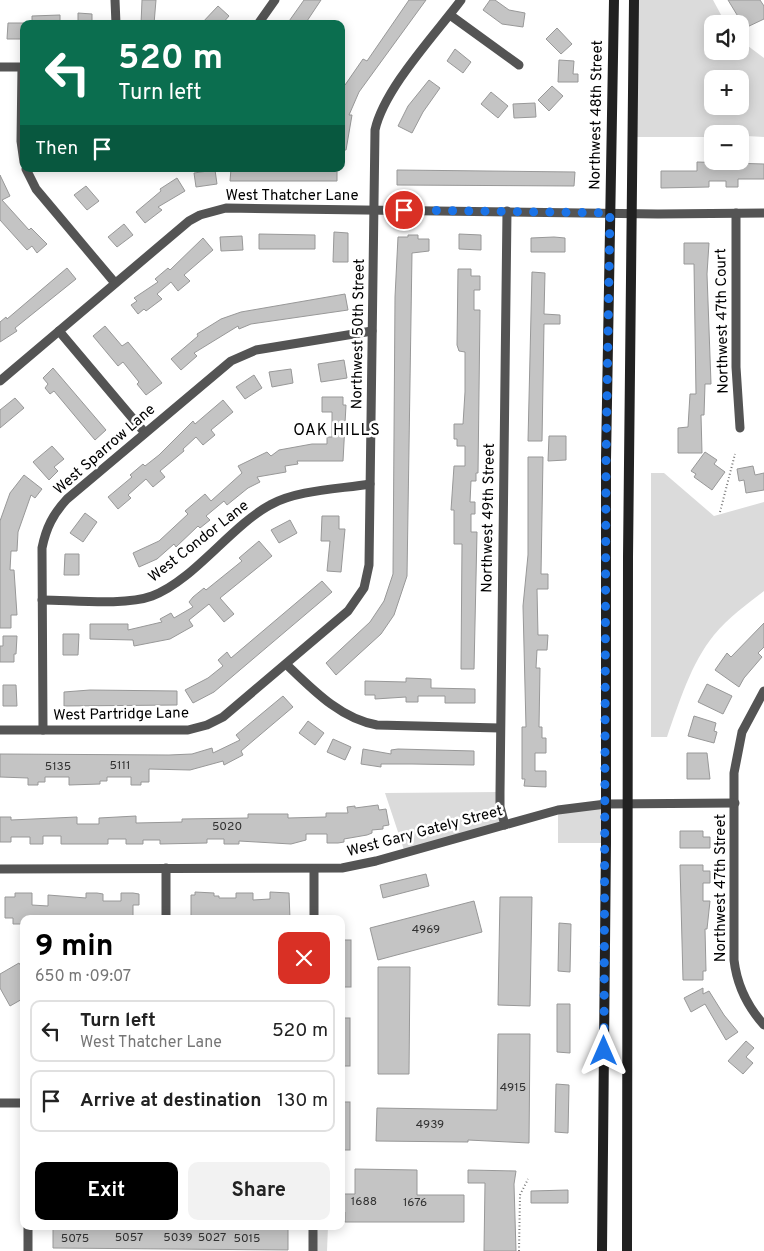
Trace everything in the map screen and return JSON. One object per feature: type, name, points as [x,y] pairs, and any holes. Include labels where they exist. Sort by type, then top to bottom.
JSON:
[{"type":"main road","name":"Northwest 48th Street","points":[[602,1251],[606,804],[606,459],[614,0]]},
{"type":"main road","points":[[627,1251],[628,557],[634,0]]},
{"type":"street","points":[[116,0],[116,20]]},
{"type":"street","points":[[261,20],[275,0]]},
{"type":"street","points":[[374,209],[375,130],[378,117],[389,96],[461,0]]},
{"type":"street","points":[[450,15],[518,65]]},
{"type":"street","points":[[0,67],[20,67]]},
{"type":"street","points":[[28,172],[36,189],[116,283]]},
{"type":"street","name":"West Thatcher Lane","points":[[0,380],[189,222],[212,210],[226,208],[764,213]]},
{"type":"street","name":"Northwest 50th Street","points":[[287,665],[348,611],[364,588],[369,566],[374,209]]},
{"type":"street","name":"Northwest 49th Street","points":[[505,825],[500,807],[500,728],[508,211]]},
{"type":"street","name":"Northwest 47th Court","points":[[736,213],[736,368],[740,428]]},
{"type":"street","points":[[59,331],[145,433]]},
{"type":"street","name":"West Sparrow Lane","points":[[43,730],[42,548],[52,517],[67,499],[231,361],[256,350],[372,331]]},
{"type":"street","name":"West Condor Lane","points":[[42,600],[125,600],[152,596],[175,583],[269,505],[295,496],[370,484]]},
{"type":"street","points":[[287,665],[342,712],[365,723],[377,726],[500,728]]},
{"type":"street","name":"West Partridge Lane","points":[[0,730],[188,730],[200,728],[223,717],[287,665]]},
{"type":"street","name":"Northwest 47th Street","points":[[764,691],[752,711],[738,747],[734,773],[734,960],[738,980],[746,1001],[764,1025]]},
{"type":"street","name":"West Gary Gately Street","points":[[0,869],[314,869],[360,865],[558,810],[628,803],[735,803]]},
{"type":"street","points":[[166,868],[166,915]]},
{"type":"street","points":[[314,869],[314,915]]},
{"type":"street","points":[[0,1103],[20,1103]]},
{"type":"street","points":[[28,1230],[28,1251]]},
{"type":"street","points":[[313,1230],[313,1251]]},
{"type":"path","points":[[720,512],[735,454]]},
{"type":"path","points":[[519,1251],[520,1195],[528,1179]]},
{"type":"shaded area","points":[[634,0],[713,0],[721,15],[704,15],[704,60],[749,60],[749,47],[764,58],[764,137],[749,136],[749,125],[704,125],[704,137],[632,137]]},
{"type":"shaded area","points":[[651,473],[664,473],[714,516],[764,502],[764,591],[725,623],[706,646],[686,684],[667,737],[651,737]]},
{"type":"shaded area","points":[[500,792],[505,825],[405,853],[385,793]]},
{"type":"shaded area","points":[[606,804],[606,843],[558,843],[558,810]]},
{"type":"shaded area","points":[[313,1230],[328,1230],[327,1251],[313,1251]]},
{"type":"building","points":[[142,0],[156,0],[154,20],[141,20]]},
{"type":"building","points":[[304,0],[321,0],[308,20],[290,20]]},
{"type":"building","points":[[409,0],[426,0],[359,92],[349,115],[352,115],[345,150],[345,85],[363,59],[367,61]]},
{"type":"building","points":[[490,0],[495,0],[509,10],[525,13],[523,27],[502,24],[483,10]]},
{"type":"building","points":[[728,0],[760,0],[764,6],[764,19],[749,26],[749,15],[737,15]]},
{"type":"building","points":[[218,6],[229,16],[226,20],[205,20]]},
{"type":"building","points":[[78,13],[92,14],[92,20],[78,20]]},
{"type":"building","points":[[60,15],[60,20],[32,20],[32,16]]},
{"type":"building","points":[[8,23],[20,23],[20,39],[7,39]]},
{"type":"building","points":[[557,28],[572,44],[561,54],[546,39]]},
{"type":"building","points":[[455,49],[471,62],[463,73],[447,61]]},
{"type":"building","points":[[559,60],[574,61],[573,74],[578,74],[578,82],[558,82]]},
{"type":"building","points":[[429,80],[440,88],[423,112],[412,133],[398,126],[408,106]]},
{"type":"building","points":[[552,86],[563,96],[549,111],[538,100]]},
{"type":"building","points":[[491,92],[508,106],[498,118],[481,104]]},
{"type":"building","points":[[535,103],[536,117],[514,118],[513,104]]},
{"type":"building","points":[[697,162],[704,162],[704,170],[749,170],[749,164],[764,164],[764,179],[738,179],[738,187],[726,187],[726,181],[709,181],[709,187],[661,188],[661,171],[697,171]]},
{"type":"building","points":[[397,170],[575,172],[574,186],[397,185]]},
{"type":"building","points":[[215,172],[217,184],[196,187],[194,173]]},
{"type":"building","points":[[231,172],[337,172],[337,181],[230,181]]},
{"type":"building","points":[[0,175],[10,196],[2,200],[29,230],[31,228],[47,244],[37,253],[32,246],[27,250],[0,220]]},
{"type":"building","points":[[177,178],[185,191],[158,207],[162,210],[145,223],[136,212],[161,191],[160,189]]},
{"type":"building","points":[[86,186],[99,201],[87,210],[74,195]]},
{"type":"building","points":[[124,224],[133,235],[117,247],[108,237]]},
{"type":"building","points":[[334,232],[348,233],[348,262],[333,262]]},
{"type":"building","points":[[259,234],[315,235],[315,249],[259,249]]},
{"type":"building","points":[[459,234],[481,235],[481,250],[459,249]]},
{"type":"building","points":[[408,235],[418,235],[418,239],[429,239],[429,251],[412,253],[407,576],[394,615],[381,634],[336,675],[326,663],[370,622],[384,601],[393,574],[395,297],[398,237],[408,237]]},
{"type":"building","points":[[242,236],[243,250],[221,251],[220,237]]},
{"type":"building","points":[[203,238],[213,250],[184,275],[190,281],[178,291],[171,282],[157,294],[162,299],[146,311],[144,309],[138,314],[131,305],[137,301],[134,298],[158,282],[155,279],[168,268],[170,270]]},
{"type":"building","points":[[531,238],[565,238],[565,252],[531,252]]},
{"type":"building","points":[[684,243],[709,243],[707,274],[711,384],[705,384],[704,415],[701,415],[702,453],[678,453],[678,428],[688,427],[690,394],[696,394],[694,264],[684,264]]},
{"type":"building","points":[[67,268],[76,279],[15,328],[17,331],[0,342],[0,322],[6,317],[7,319]]},
{"type":"building","points":[[458,269],[471,269],[471,276],[480,276],[480,290],[474,290],[474,310],[480,310],[478,473],[476,473],[476,481],[471,481],[470,502],[475,502],[475,514],[471,514],[471,532],[477,532],[474,669],[461,669],[462,544],[454,544],[454,510],[451,510],[454,466],[465,466],[465,446],[457,446],[457,439],[454,439],[454,424],[463,424],[465,392],[465,352],[459,351],[457,345]]},
{"type":"building","points":[[532,272],[545,273],[544,314],[560,315],[560,324],[544,324],[542,441],[528,441]]},
{"type":"building","points":[[345,294],[348,310],[251,324],[239,329],[238,326],[194,353],[197,356],[181,370],[171,359],[198,336],[197,334],[221,319],[241,312]]},
{"type":"building","points":[[105,326],[122,346],[128,342],[162,383],[146,395],[137,384],[139,382],[123,362],[118,366],[93,336]]},
{"type":"building","points":[[344,360],[347,378],[321,382],[318,364]]},
{"type":"building","points":[[53,368],[106,430],[95,440],[54,391],[50,394],[45,388],[48,384],[43,378]]},
{"type":"building","points":[[291,369],[293,383],[272,387],[269,372]]},
{"type":"building","points":[[254,375],[262,388],[245,399],[236,387]]},
{"type":"building","points":[[322,397],[343,397],[343,405],[346,405],[343,461],[297,461],[298,464],[285,466],[286,472],[257,477],[260,482],[248,488],[227,505],[224,501],[206,516],[210,520],[200,528],[198,526],[176,547],[174,544],[157,559],[139,567],[133,553],[159,541],[188,514],[185,511],[205,494],[211,501],[242,473],[238,466],[267,452],[271,456],[279,450],[312,444],[327,444],[327,437],[332,437],[332,412],[322,412]]},
{"type":"building","points":[[15,398],[24,408],[0,428],[0,410]]},
{"type":"building","points":[[223,400],[233,412],[211,430],[215,435],[203,445],[196,437],[183,449],[184,451],[160,471],[165,477],[153,487],[146,479],[128,495],[131,498],[118,509],[108,497],[132,477],[130,475],[143,464],[145,466],[159,455],[193,421],[195,424]]},
{"type":"building","points":[[549,436],[566,436],[566,460],[548,461]]},
{"type":"building","points":[[52,446],[64,459],[54,467],[58,471],[49,480],[33,462]]},
{"type":"building","points":[[705,452],[717,460],[714,464],[725,472],[712,490],[694,477],[696,474],[691,471]]},
{"type":"building","points":[[528,457],[543,457],[541,574],[548,574],[548,589],[537,589],[538,635],[548,635],[547,650],[537,650],[536,668],[540,668],[539,727],[542,727],[542,738],[546,738],[546,753],[535,753],[535,771],[546,771],[546,787],[524,786],[525,779],[522,779],[522,727],[526,727],[523,606],[528,555]]},
{"type":"building","points":[[753,466],[755,475],[764,473],[764,490],[746,493],[744,480],[739,481],[737,469]]},
{"type":"building","points":[[24,475],[42,489],[35,498],[31,495],[18,532],[17,551],[11,551],[10,570],[14,570],[17,615],[11,615],[11,628],[0,628],[0,521],[10,493]]},
{"type":"building","points":[[85,513],[97,522],[83,542],[70,533]]},
{"type":"building","points":[[322,516],[339,516],[339,529],[345,529],[341,572],[327,571],[330,541],[321,541]]},
{"type":"building","points":[[290,520],[297,533],[279,543],[271,530]]},
{"type":"building","points":[[259,541],[272,556],[220,598],[234,614],[224,622],[209,604],[189,620],[193,626],[170,639],[134,646],[133,640],[90,639],[90,624],[128,624],[128,630],[162,622],[160,619],[171,613],[174,618],[193,607],[189,602],[193,597],[204,588],[206,590],[242,561],[239,558]]},
{"type":"building","points":[[65,554],[79,554],[79,575],[64,575]]},
{"type":"building","points":[[322,581],[332,592],[214,692],[193,703],[185,690],[208,678],[223,666],[218,660],[227,652],[231,658]]},
{"type":"building","points":[[764,623],[764,647],[758,653],[762,657],[744,678],[739,687],[715,670],[727,653],[731,657]]},
{"type":"building","points":[[63,634],[79,634],[78,655],[63,655]]},
{"type":"building","points":[[3,636],[17,636],[14,662],[0,662],[0,646],[3,646]]},
{"type":"building","points":[[406,678],[431,679],[431,688],[475,689],[475,703],[445,703],[445,696],[418,696],[418,702],[406,702],[406,697],[375,699],[375,695],[365,695],[365,681],[406,682]]},
{"type":"building","points":[[707,684],[732,696],[723,714],[698,702]]},
{"type":"building","points":[[3,685],[16,685],[17,706],[3,706]]},
{"type":"building","points":[[90,690],[177,691],[177,705],[64,706],[64,692]]},
{"type":"building","points":[[283,696],[293,707],[241,751],[243,755],[224,765],[223,761],[190,770],[149,769],[149,782],[141,782],[141,785],[131,785],[131,777],[107,777],[107,781],[100,781],[100,784],[69,785],[69,777],[45,777],[45,782],[38,782],[38,785],[28,785],[28,778],[0,777],[0,754],[169,755],[192,754],[212,748],[213,753],[240,740],[236,735]]},
{"type":"building","points":[[694,716],[716,723],[714,731],[717,732],[714,743],[688,736]]},
{"type":"building","points":[[308,721],[324,733],[315,745],[299,733]]},
{"type":"building","points":[[333,739],[351,747],[345,760],[327,752]]},
{"type":"building","points":[[363,749],[391,754],[391,750],[398,749],[474,751],[474,765],[381,764],[381,767],[361,764]]},
{"type":"building","points":[[687,753],[707,753],[710,779],[687,779]]},
{"type":"building","points":[[378,805],[379,810],[386,809],[389,825],[383,826],[383,829],[372,830],[372,833],[367,835],[344,839],[344,842],[338,843],[327,843],[327,834],[306,834],[306,840],[291,844],[239,841],[239,844],[224,844],[224,839],[207,839],[207,843],[160,844],[160,840],[143,840],[143,844],[126,844],[126,839],[108,839],[108,844],[61,844],[61,836],[43,836],[43,844],[30,844],[30,837],[11,837],[11,842],[0,842],[0,817],[11,817],[11,820],[77,817],[77,824],[99,824],[99,818],[136,816],[136,823],[182,822],[182,819],[248,818],[248,814],[288,814],[288,818],[326,817],[326,813],[348,813],[347,807],[355,806],[355,808]]},
{"type":"building","points":[[680,831],[703,831],[703,837],[710,837],[710,848],[680,848]]},
{"type":"building","points":[[680,865],[703,865],[703,871],[710,871],[710,883],[703,883],[703,901],[710,901],[707,929],[705,929],[706,971],[703,971],[703,980],[683,980]]},
{"type":"building","points":[[426,874],[429,886],[383,898],[380,885]]},
{"type":"building","points":[[195,892],[214,893],[214,896],[219,896],[219,898],[236,898],[236,893],[253,893],[253,900],[270,899],[270,892],[289,893],[290,915],[191,915],[191,895],[195,895]]},
{"type":"building","points":[[15,893],[32,893],[32,905],[48,906],[48,895],[86,898],[86,893],[97,893],[103,894],[103,901],[121,901],[121,893],[133,893],[139,894],[139,905],[133,905],[133,915],[20,915],[20,924],[13,924],[13,918],[5,918],[5,897],[15,897]]},
{"type":"building","points":[[500,897],[532,897],[530,1006],[498,1005]]},
{"type":"building","points":[[474,901],[482,932],[378,960],[370,928]]},
{"type":"building","points":[[559,923],[571,924],[570,972],[558,971]]},
{"type":"building","points":[[345,940],[351,940],[351,987],[345,987]]},
{"type":"building","points":[[19,963],[20,965],[20,1000],[10,1006],[0,988],[0,974]]},
{"type":"building","points":[[378,967],[410,967],[409,1074],[378,1074]]},
{"type":"building","points":[[703,988],[703,994],[709,991],[724,1015],[738,1032],[726,1040],[705,1004],[691,1012],[684,998]]},
{"type":"building","points":[[557,1004],[570,1004],[570,1053],[557,1052]]},
{"type":"building","points":[[345,1018],[350,1018],[350,1066],[345,1066]]},
{"type":"building","points":[[498,1034],[530,1034],[529,1143],[468,1140],[468,1142],[376,1141],[377,1108],[497,1110]]},
{"type":"building","points":[[746,1041],[754,1048],[746,1057],[753,1063],[743,1074],[728,1061]]},
{"type":"building","points":[[556,1084],[569,1085],[568,1133],[555,1132]]},
{"type":"building","points":[[345,1102],[350,1102],[350,1150],[345,1150]]},
{"type":"building","points":[[355,1169],[417,1170],[417,1195],[464,1195],[464,1222],[345,1222],[345,1194],[355,1194]]},
{"type":"building","points":[[468,1170],[516,1171],[514,1184],[516,1251],[484,1251],[485,1183],[468,1183]]},
{"type":"building","points":[[568,1190],[568,1203],[531,1203],[531,1191]]},
{"type":"building","points":[[53,1230],[288,1230],[288,1250],[53,1248]]},
{"type":"district","name":"OAK HILLS","points":[[337,431]]},
{"type":"route","points":[[404,210],[610,213],[606,459],[604,1051]]}]
